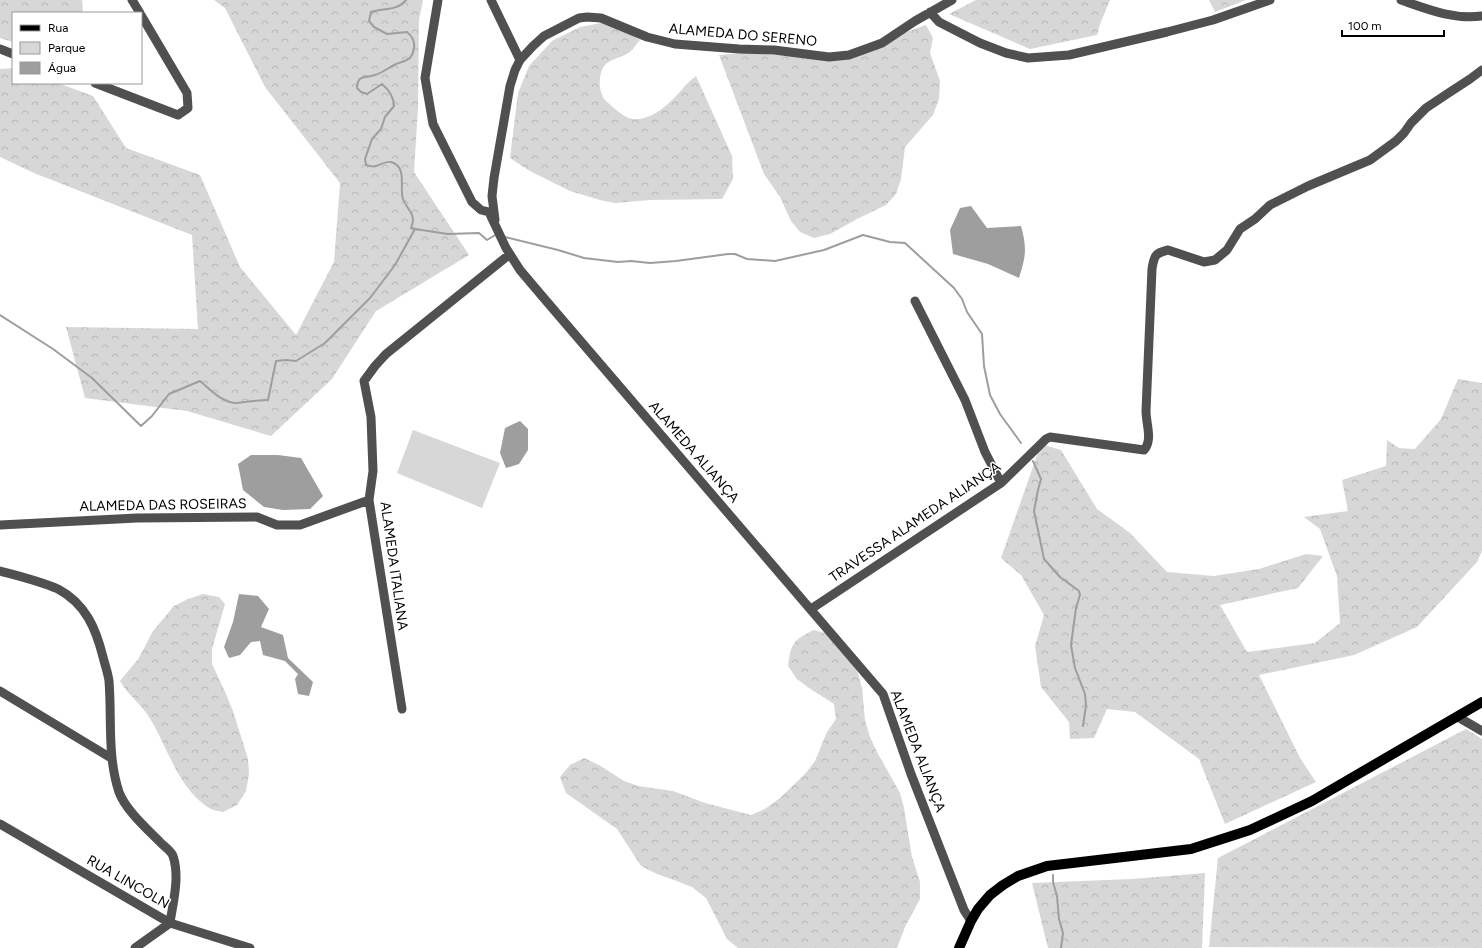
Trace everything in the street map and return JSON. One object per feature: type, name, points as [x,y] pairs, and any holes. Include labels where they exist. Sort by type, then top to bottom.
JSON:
[{"type":"main road","points":[[959,948],[978,909],[990,895],[1013,879],[1030,871],[1047,866],[1191,849],[1250,830],[1312,801],[1482,702]]},
{"type":"street","points":[[132,0],[139,12]]},
{"type":"street","name":"ALAMEDA ALIANÇA","points":[[438,0],[425,78],[433,124],[472,202],[481,210],[489,212],[497,231],[520,270],[883,694],[911,774],[964,910],[971,921]]},
{"type":"street","points":[[491,0],[520,60]]},
{"type":"street","name":"ALAMEDA DO SERENO","points":[[497,231],[492,196],[493,184],[510,86],[520,60],[544,36],[579,18],[601,18],[647,37],[664,42],[690,46],[780,50],[829,57],[850,55],[882,43],[930,12],[952,0]]},
{"type":"street","points":[[930,12],[939,22],[980,43],[1006,53],[1028,58],[1069,54],[1167,32],[1213,20],[1270,0]]},
{"type":"street","points":[[1401,0],[1437,12],[1458,16],[1482,16]]},
{"type":"street","points":[[98,84],[178,115],[188,108],[188,94],[142,17]]},
{"type":"street","points":[[0,49],[12,54]]},
{"type":"street","name":"TRAVESSA ALAMEDA ALIANÇA","points":[[811,609],[1001,483],[1042,441],[1050,437],[1144,450],[1148,446],[1149,434],[1146,421],[1148,353],[1152,269],[1156,255],[1168,250],[1204,262],[1215,260],[1227,250],[1240,229],[1255,219],[1270,205],[1308,186],[1370,160],[1396,141],[1426,108],[1470,80],[1482,70]]},
{"type":"street","name":"ALAMEDA ITALIANA","points":[[402,709],[369,500],[374,471],[371,417],[364,381],[386,354],[508,251]]},
{"type":"street","points":[[915,301],[965,400],[985,452],[1001,483]]},
{"type":"street","name":"ALAMEDA DAS ROSEIRAS","points":[[0,525],[137,518],[257,517],[277,525],[300,525],[369,500]]},
{"type":"street","points":[[0,571],[41,583],[58,590],[74,600],[89,617],[98,637],[109,680],[112,758],[114,776],[119,794],[127,807],[160,843],[173,854],[176,867],[176,880],[170,922],[135,948]]},
{"type":"street","points":[[0,690],[112,758]]},
{"type":"street","points":[[1458,717],[1482,731]]},
{"type":"street","name":"RUA LINCOLN","points":[[0,824],[170,922],[250,948]]},
{"type":"green space","points":[[0,0],[82,0],[83,12],[12,12],[12,42],[0,38]]},
{"type":"green space","points":[[214,0],[423,0],[419,20],[418,108],[414,172],[469,255],[376,311],[332,379],[271,436],[187,411],[85,398],[66,327],[198,329],[192,235],[34,173],[0,157],[0,69],[12,68],[12,84],[61,84],[93,96],[126,148],[200,175],[240,267],[296,335],[334,262],[340,183],[265,87],[225,8]]},
{"type":"green space","points":[[976,0],[1110,0],[1097,35],[1030,49],[949,14]]},
{"type":"green space","points":[[1209,0],[1246,0],[1215,12]]},
{"type":"green space","points":[[601,23],[627,32],[640,40],[630,52],[607,63],[602,70],[600,78],[600,87],[604,99],[626,117],[640,119],[646,118],[657,112],[670,102],[696,76],[732,156],[733,179],[722,199],[650,200],[615,203],[570,191],[528,170],[510,158],[518,93],[529,66],[552,41],[580,27]]},
{"type":"green space","points":[[926,25],[933,38],[930,53],[940,81],[939,99],[933,115],[905,147],[901,179],[896,194],[886,205],[830,234],[814,238],[800,232],[791,221],[780,197],[764,174],[719,55],[744,53],[832,59]]},
{"type":"green space","points":[[1458,379],[1482,383],[1482,551],[1477,562],[1417,627],[1354,655],[1259,675],[1300,758],[1316,782],[1225,824],[1199,759],[1135,712],[1107,709],[1094,738],[1070,739],[1069,722],[1041,687],[1035,646],[1044,615],[1021,575],[1001,558],[1041,444],[1061,450],[1097,509],[1130,533],[1167,572],[1214,576],[1259,569],[1306,554],[1323,556],[1298,588],[1220,605],[1247,652],[1315,643],[1340,623],[1337,576],[1320,529],[1304,517],[1348,511],[1342,480],[1386,466],[1387,440],[1399,448],[1415,449],[1441,419]]},
{"type":"green space","points":[[413,430],[500,463],[482,508],[397,473]]},
{"type":"green space","points":[[203,594],[219,597],[225,604],[212,649],[212,664],[233,711],[248,759],[249,774],[246,791],[237,805],[223,812],[208,807],[187,787],[173,764],[149,717],[120,681],[139,658],[153,631],[174,606]]},
{"type":"green space","points":[[814,630],[828,634],[850,660],[858,673],[862,688],[865,720],[870,737],[900,793],[904,808],[912,857],[920,882],[920,899],[905,927],[897,948],[738,948],[727,939],[706,898],[692,887],[657,874],[641,866],[617,829],[566,793],[560,777],[570,765],[584,758],[599,765],[624,781],[638,786],[673,791],[705,803],[751,815],[765,809],[780,798],[805,774],[815,761],[827,732],[836,719],[834,704],[797,679],[788,666],[790,652],[794,643]]},
{"type":"green space","points":[[1466,729],[1482,739],[1482,948],[1209,947],[1218,858]]},
{"type":"green space","points":[[1205,873],[1202,948],[1048,948],[1032,883],[1132,879]]},
{"type":"water","points":[[971,206],[987,228],[1021,226],[1025,252],[1019,278],[988,264],[953,254],[950,230],[960,208]]},
{"type":"water","points":[[520,421],[528,429],[528,450],[519,464],[506,468],[500,453],[505,428]]},
{"type":"water","points":[[251,455],[278,455],[301,458],[323,496],[310,509],[283,510],[264,507],[243,490],[238,464]]},
{"type":"water","points":[[239,594],[258,596],[269,609],[261,627],[283,635],[288,658],[313,682],[309,696],[298,694],[295,679],[298,674],[285,661],[263,655],[260,641],[251,642],[240,655],[229,658],[224,647],[233,622]]},
{"type":"waterway","points":[[406,0],[394,8],[371,12],[369,21],[374,27],[387,34],[407,32],[413,39],[414,45],[413,53],[407,60],[394,65],[383,72],[362,78],[358,82],[357,88],[361,92],[367,94],[382,84],[391,94],[394,103],[394,106],[385,117],[381,129],[372,139],[365,159],[366,165],[375,166],[391,162],[399,168],[402,178],[403,199],[411,212],[413,219],[411,228],[448,234],[479,233],[487,240],[497,234]]},
{"type":"waterway","points":[[0,315],[53,349],[92,378],[141,426],[152,416],[169,394],[200,381],[226,401],[237,403],[268,400],[276,361],[296,361],[325,343],[370,298],[395,265],[415,229]]},
{"type":"waterway","points":[[505,237],[584,258],[618,262],[631,261],[650,263],[728,254],[735,254],[747,259],[775,261],[824,250],[863,235],[890,242],[905,243],[954,288],[962,299],[967,312],[982,334],[984,366],[990,395],[1000,414],[1021,443]]},
{"type":"waterway","points":[[1033,461],[1041,479],[1034,511],[1044,559],[1060,577],[1079,591],[1080,595],[1076,608],[1071,645],[1075,668],[1085,694],[1086,705],[1083,726]]},
{"type":"waterway","points":[[1053,875],[1059,919],[1063,933],[1061,948]]}]
